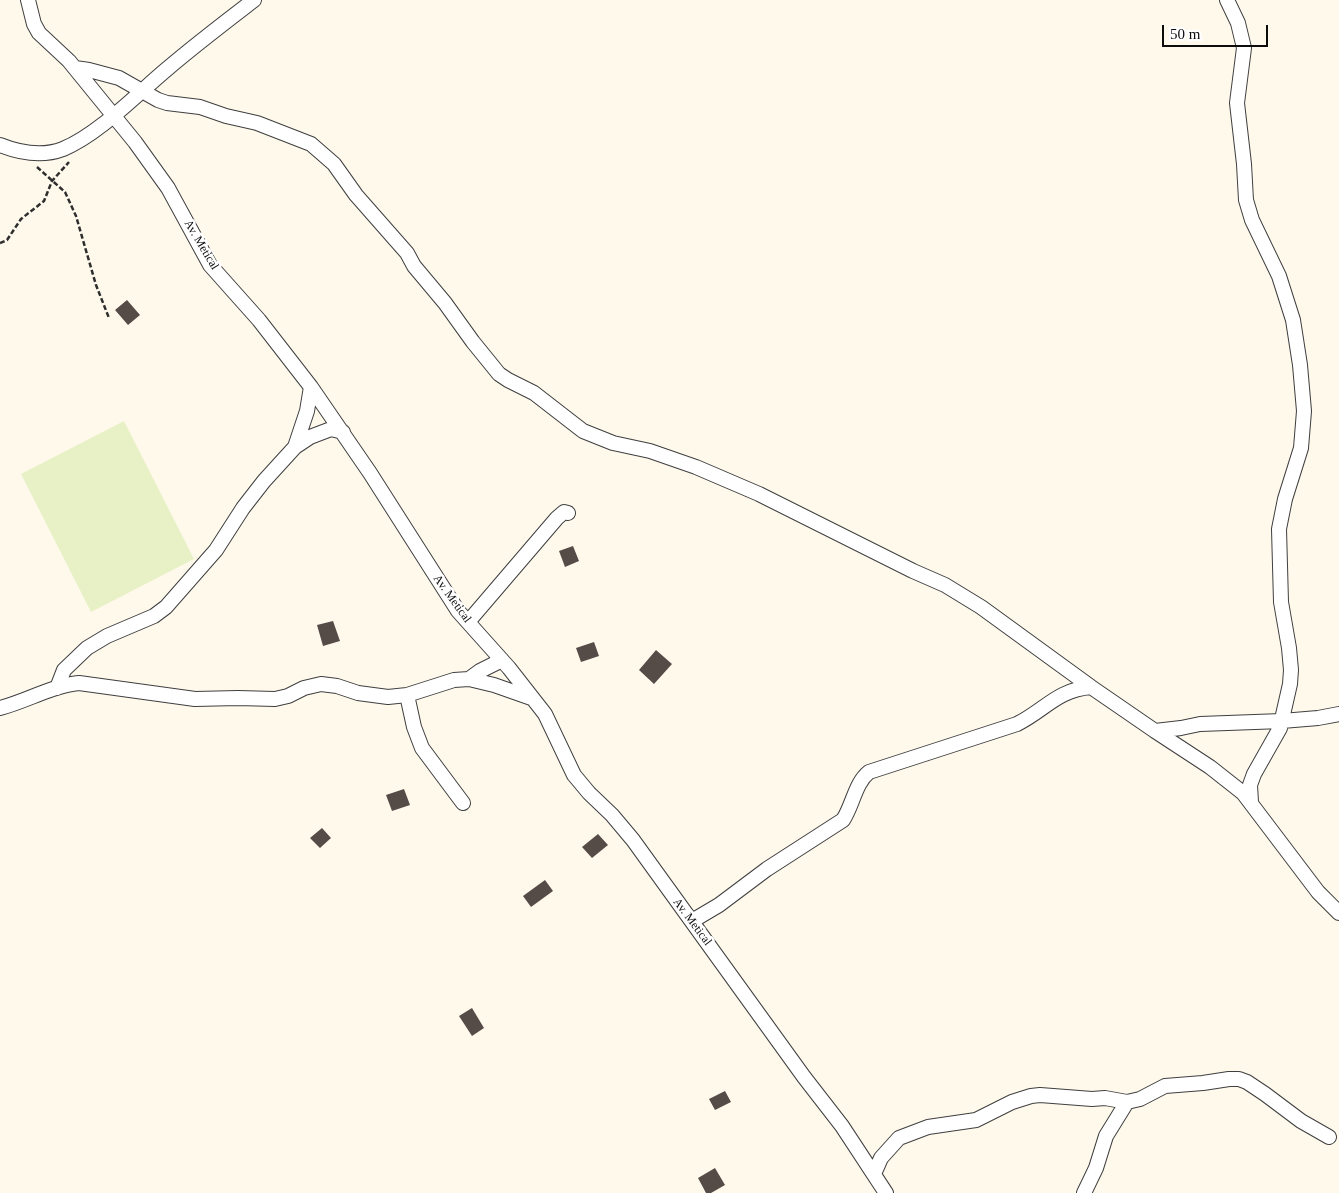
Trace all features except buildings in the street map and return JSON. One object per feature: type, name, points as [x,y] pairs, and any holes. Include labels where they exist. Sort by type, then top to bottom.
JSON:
[{"type":"street","name":"Av. Metical","points":[[28,0],[34,24],[39,33],[75,68],[135,142],[168,188],[210,265],[259,320],[311,387],[343,432],[458,611],[502,660],[548,720],[574,775],[588,793],[612,815],[633,840],[804,1077],[842,1126],[886,1193]]},
{"type":"street","points":[[0,145],[12,150],[29,153],[48,153],[64,148],[112,116],[190,49],[254,0]]},
{"type":"street","points":[[1227,0],[1238,23],[1244,48],[1237,103],[1247,205],[1280,276],[1288,302],[1295,328],[1304,411],[1301,448],[1285,499],[1279,529],[1281,602],[1291,670],[1282,722],[1254,774],[1250,785],[1251,802]]},
{"type":"street","points":[[75,68],[119,78],[167,103],[200,106],[226,116],[257,123],[311,144],[334,164],[356,195],[406,253],[423,277],[445,302],[473,342],[500,374],[539,397],[583,431],[613,443],[650,451],[696,467],[759,494],[945,585],[981,607],[1091,688],[1210,767],[1243,793],[1318,892],[1339,913]]},
{"type":"street","points":[[295,446],[308,411],[311,387]]},
{"type":"street","points":[[57,688],[64,670],[86,648],[107,636],[154,616],[166,607],[216,550],[248,501],[295,446],[310,437],[331,429],[343,432]]},
{"type":"street","points":[[468,622],[557,518],[564,512],[568,513]]},
{"type":"street","points":[[474,675],[488,661],[489,645]]},
{"type":"street","points":[[0,708],[57,688],[79,683],[195,699],[275,699],[321,684],[337,686],[358,693],[388,697],[407,695],[474,675],[502,660]]},
{"type":"street","points":[[474,675],[494,685],[531,698]]},
{"type":"street","points":[[692,922],[719,905],[767,869],[843,820],[850,811],[860,782],[869,772],[1017,724],[1057,697],[1079,688],[1091,688]]},
{"type":"street","points":[[407,695],[414,727],[422,748],[463,803]]},
{"type":"street","points":[[1155,731],[1200,724],[1282,722],[1339,714]]},
{"type":"street","points":[[874,1174],[881,1158],[899,1138],[928,1127],[976,1120],[1012,1102],[1031,1096],[1105,1098],[1127,1102],[1140,1099],[1164,1086],[1203,1083],[1229,1078],[1239,1079],[1265,1094],[1301,1121],[1328,1137]]},
{"type":"street","points":[[1084,1193],[1096,1168],[1106,1136],[1127,1102]]},
{"type":"path","points":[[0,243],[7,240],[22,219],[44,201],[52,181],[69,162],[76,141]]},
{"type":"path","points":[[29,153],[38,168],[65,192],[76,216],[96,285],[109,318]]},
{"type":"green space","points":[[124,421],[194,559],[91,612],[21,474]]}]
